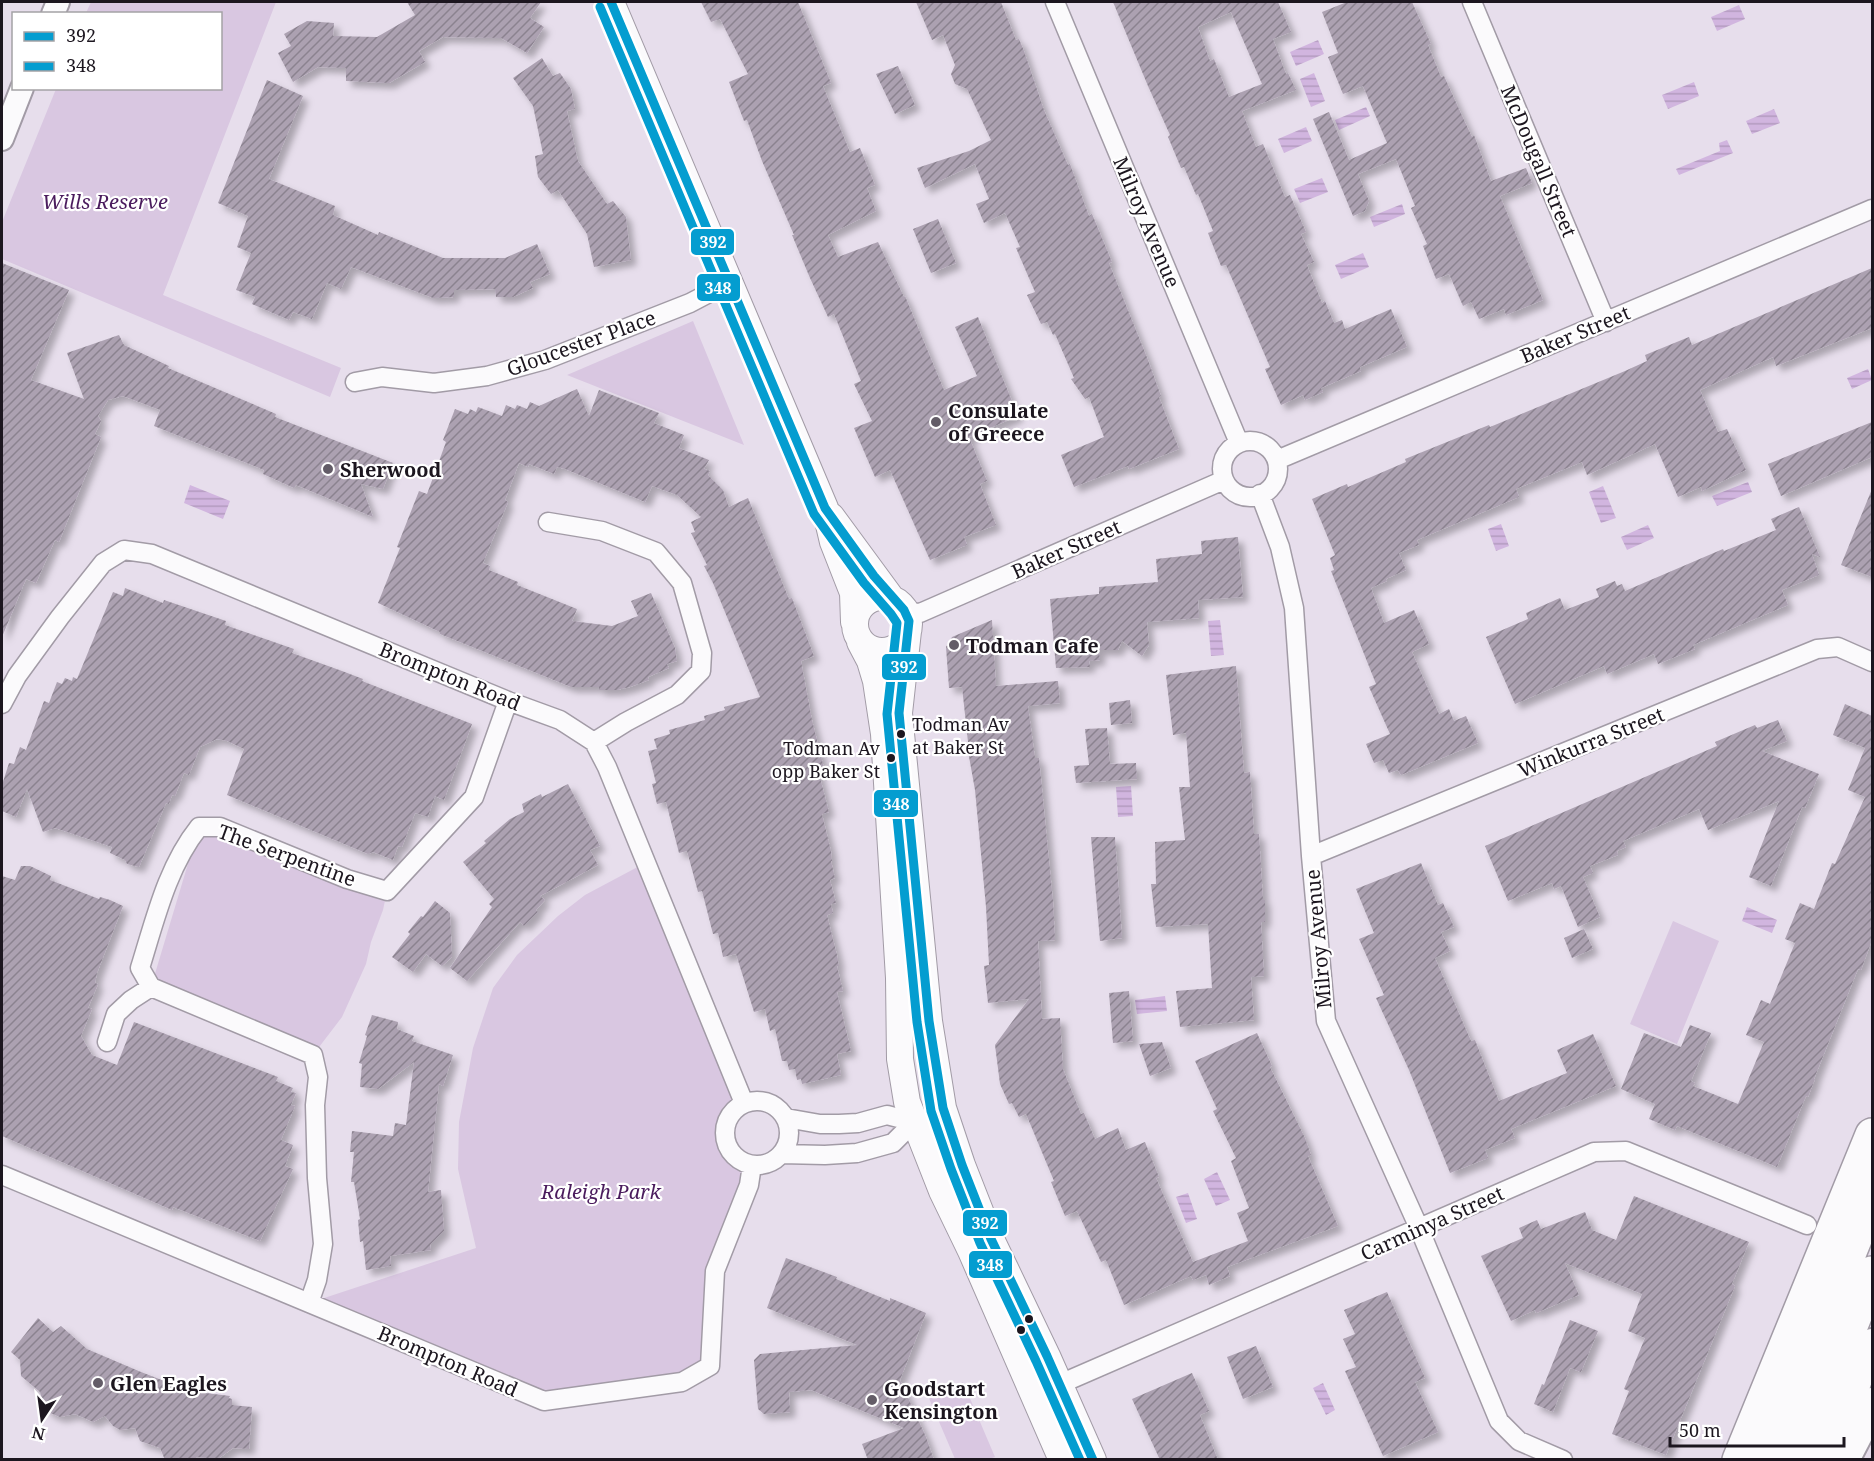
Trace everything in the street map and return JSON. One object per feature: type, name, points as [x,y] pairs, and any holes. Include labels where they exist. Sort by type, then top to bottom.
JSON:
[{"type":"highway","points":[[1739,1460],[1872,1135]]},
{"type":"highway","points":[[1766,1460],[1872,1197]]},
{"type":"highway","points":[[1798,1460],[1872,1273]]},
{"type":"main road","points":[[611,2],[825,508],[833,543],[853,593],[857,632],[876,681],[884,734],[903,1084],[914,1122],[942,1191],[1062,1460]]},
{"type":"main road","points":[[825,508],[902,614],[904,640],[897,647],[888,651],[878,652],[868,648],[857,632],[857,612],[863,604],[872,598],[882,597],[902,614]]},
{"type":"main road","points":[[902,614],[899,713],[929,1021],[943,1108],[962,1165],[999,1257],[1060,1384],[1093,1460]]},
{"type":"main road","points":[[914,1122],[922,1114],[926,1101],[922,1054],[929,1021]]},
{"type":"main road","points":[[914,1122],[926,1128],[939,1140],[958,1182],[976,1200]]},
{"type":"main road","points":[[1827,1460],[1872,1343]]},
{"type":"main road","points":[[1845,1460],[1872,1402]]},
{"type":"street","name":"Milroy Avenue","points":[[1055,2],[1239,443]]},
{"type":"street","name":"McDougall Street","points":[[1472,2],[1606,321]]},
{"type":"street","points":[[2,139],[21,90]]},
{"type":"street","name":"Baker Street","points":[[1277,460],[1872,209]]},
{"type":"street","name":"Gloucester Place","points":[[355,382],[382,377],[435,383],[487,376],[545,360],[690,303],[730,282]]},
{"type":"street","points":[[1257,442],[1272,452],[1277,460],[1277,476],[1268,490],[1260,495],[1244,496],[1229,487],[1224,480],[1222,471],[1226,454],[1239,443],[1257,442]]},
{"type":"street","name":"Baker Street","points":[[902,614],[920,613],[1224,480]]},
{"type":"street","name":"Milroy Avenue","points":[[1260,495],[1280,547],[1294,608],[1311,856],[1326,1021],[1419,1228],[1498,1421],[1519,1441],[1563,1460]]},
{"type":"street","points":[[548,522],[602,531],[656,552],[682,583],[702,653],[701,671],[677,695],[594,742],[642,851],[744,1103]]},
{"type":"street","name":"Brompton Road","points":[[2,705],[17,676],[60,617],[103,563],[124,550],[152,554],[508,701],[560,720],[594,742]]},
{"type":"street","name":"Winkurra Street","points":[[1311,856],[1817,649],[1838,647],[1872,662]]},
{"type":"street","name":"The Serpentine","points":[[151,987],[140,968],[176,864],[199,827],[220,826],[347,879],[387,891],[474,797],[508,701]]},
{"type":"street","points":[[107,1042],[116,1014],[131,1000],[151,987],[313,1055],[318,1077],[315,1116],[317,1178],[323,1244],[318,1280],[309,1303]]},
{"type":"street","points":[[754,1100],[768,1102],[778,1107],[786,1118],[790,1132],[788,1143],[781,1155],[770,1163],[752,1165],[741,1161],[734,1156],[725,1140],[727,1120],[733,1110],[744,1103],[754,1100]]},
{"type":"street","points":[[786,1118],[820,1124],[839,1124],[858,1123],[887,1115],[914,1122]]},
{"type":"street","points":[[781,1155],[857,1153],[893,1143],[914,1122]]},
{"type":"street","name":"Carminya Street","points":[[1060,1384],[1594,1152],[1626,1151],[1807,1225]]},
{"type":"street","name":"Brompton Road","points":[[2,1175],[544,1401],[682,1382],[710,1366],[715,1271],[749,1185],[752,1165]]},
{"type":"green space","name":"Wills Reserve","points":[[91,2],[276,2],[163,295],[341,368],[330,397],[2,259],[2,222],[56,90],[222,90],[222,12],[86,12]]},
{"type":"green space","points":[[693,321],[744,445],[567,375]]},
{"type":"green space","points":[[199,827],[387,891],[366,964],[342,1017],[313,1055],[151,987]]},
{"type":"green space","name":"Raleigh Park","points":[[647,862],[744,1103],[735,1111],[725,1128],[727,1145],[732,1153],[752,1165],[715,1271],[710,1366],[682,1382],[544,1401],[309,1303],[476,1248],[458,1169],[459,1122],[473,1048],[493,988],[517,955],[558,916],[585,895]]},
{"type":"green space","points":[[1673,921],[1719,941],[1677,1044],[1630,1024]]},
{"type":"green space","points":[[963,1382],[995,1457],[955,1459],[928,1396]]},
{"type":"shaded area","points":[[1739,5],[1745,19],[1717,31],[1711,17]]},
{"type":"shaded area","points":[[1318,40],[1324,54],[1296,66],[1290,52]]},
{"type":"shaded area","points":[[1314,73],[1325,101],[1311,107],[1300,79]]},
{"type":"shaded area","points":[[1694,82],[1699,96],[1668,109],[1662,95]]},
{"type":"shaded area","points":[[1366,107],[1370,116],[1339,130],[1335,120]]},
{"type":"shaded area","points":[[1774,109],[1780,123],[1752,134],[1746,121]]},
{"type":"shaded area","points":[[1306,127],[1312,141],[1284,153],[1278,139]]},
{"type":"shaded area","points":[[1727,140],[1733,153],[1679,175],[1676,169],[1720,151],[1719,143]]},
{"type":"shaded area","points":[[1322,178],[1328,192],[1300,203],[1294,189]]},
{"type":"shaded area","points":[[1402,204],[1405,214],[1374,227],[1370,217]]},
{"type":"shaded area","points":[[1363,253],[1369,267],[1341,279],[1335,265]]},
{"type":"shaded area","points":[[1868,369],[1872,380],[1852,389],[1847,378]]},
{"type":"shaded area","points":[[1748,482],[1752,492],[1717,506],[1712,496]]},
{"type":"shaded area","points":[[190,485],[230,501],[223,519],[184,503]]},
{"type":"shaded area","points":[[1603,486],[1616,518],[1601,523],[1589,492]]},
{"type":"shaded area","points":[[1501,524],[1509,546],[1496,551],[1488,529]]},
{"type":"shaded area","points":[[1648,525],[1654,538],[1627,550],[1621,537]]},
{"type":"shaded area","points":[[1220,620],[1224,655],[1211,656],[1208,621]]},
{"type":"shaded area","points":[[1131,786],[1133,816],[1118,817],[1116,787]]},
{"type":"shaded area","points":[[1747,907],[1777,920],[1772,933],[1742,921]]},
{"type":"shaded area","points":[[1165,996],[1167,1011],[1137,1014],[1135,1000]]},
{"type":"shaded area","points":[[1217,1172],[1230,1200],[1216,1206],[1204,1179]]},
{"type":"shaded area","points":[[1188,1193],[1197,1219],[1186,1223],[1176,1197]]},
{"type":"shaded area","points":[[1323,1383],[1335,1410],[1326,1415],[1313,1388]]},
{"type":"building","points":[[407,2],[541,2],[530,18],[544,27],[527,53],[501,38],[443,37],[419,51],[425,62],[389,83],[346,81],[346,68],[318,67],[293,82],[278,53],[291,46],[284,34],[307,21],[334,23],[333,36],[377,37],[415,15]]},
{"type":"building","points":[[701,2],[798,2],[831,83],[823,86],[850,152],[860,148],[875,185],[867,188],[876,211],[828,235],[838,257],[878,242],[905,296],[944,390],[977,376],[955,327],[978,317],[1018,416],[969,437],[987,481],[980,484],[996,525],[964,537],[967,545],[930,560],[890,470],[875,477],[854,428],[872,421],[854,384],[861,381],[834,314],[828,317],[810,278],[747,120],[744,121],[729,82],[748,74],[720,19],[711,22]]},
{"type":"building","points":[[916,2],[1001,2],[1016,40],[1019,39],[1024,51],[1044,110],[1068,165],[1070,164],[1089,216],[1092,214],[1112,262],[1109,263],[1148,360],[1179,449],[1074,487],[1061,455],[1104,437],[1089,397],[1085,399],[1071,379],[1074,378],[1055,334],[1053,335],[1047,322],[1041,324],[1027,295],[1035,292],[1016,248],[1020,247],[1005,213],[984,223],[976,204],[989,199],[975,164],[925,188],[917,168],[969,151],[991,140],[967,89],[955,84],[951,74],[955,65],[943,35],[932,40]]},
{"type":"building","points":[[1113,2],[1278,2],[1291,32],[1273,39],[1286,74],[1288,73],[1296,90],[1242,111],[1256,147],[1263,144],[1285,197],[1290,195],[1306,232],[1301,234],[1314,262],[1307,265],[1322,303],[1325,301],[1334,323],[1342,320],[1345,329],[1391,309],[1407,347],[1360,367],[1361,371],[1321,388],[1323,392],[1305,400],[1303,395],[1281,405],[1265,369],[1270,367],[1226,265],[1221,266],[1208,233],[1213,231],[1198,194],[1196,195],[1184,167],[1181,168],[1168,137],[1170,135]],"holes":[[[1231,12],[1262,84],[1229,97],[1214,59],[1210,61],[1198,27]]]},
{"type":"building","points":[[1347,2],[1412,2],[1431,44],[1428,45],[1441,77],[1444,76],[1472,137],[1474,135],[1491,181],[1526,168],[1532,183],[1500,196],[1543,300],[1506,315],[1504,309],[1479,319],[1471,302],[1463,306],[1449,274],[1436,279],[1423,246],[1427,244],[1411,208],[1415,206],[1396,159],[1358,174],[1369,201],[1365,211],[1353,216],[1313,119],[1329,112],[1349,160],[1387,143],[1363,86],[1343,94],[1328,57],[1338,53],[1322,12]]},
{"type":"building","points":[[542,58],[553,76],[560,73],[571,89],[575,109],[567,111],[578,161],[607,204],[613,201],[626,217],[631,260],[594,267],[587,234],[558,190],[551,194],[538,177],[535,156],[543,154],[533,106],[513,78]]},
{"type":"building","points":[[898,66],[915,105],[895,114],[876,74]]},
{"type":"building","points":[[267,80],[303,96],[269,179],[335,206],[333,215],[378,235],[379,232],[443,258],[505,258],[537,244],[550,274],[530,282],[533,288],[513,297],[496,297],[495,289],[454,290],[454,297],[433,298],[351,267],[341,289],[327,283],[312,319],[293,312],[289,320],[252,304],[255,297],[236,290],[251,253],[237,247],[248,216],[218,203]]},
{"type":"building","points":[[938,219],[956,263],[931,273],[913,229]]},
{"type":"building","points":[[2,263],[69,290],[31,380],[84,399],[67,353],[119,335],[124,345],[169,366],[168,368],[276,414],[275,417],[393,463],[383,489],[361,484],[373,517],[296,485],[294,488],[263,474],[264,470],[154,426],[160,410],[123,396],[108,400],[98,416],[101,421],[95,434],[101,437],[59,542],[55,540],[36,583],[26,579],[2,637]]},
{"type":"building","points":[[1872,268],[1872,328],[1776,366],[1773,357],[1700,390],[1718,432],[1727,429],[1746,470],[1702,491],[1701,487],[1678,497],[1655,444],[1587,475],[1582,462],[1516,489],[1519,497],[1417,540],[1419,545],[1399,553],[1406,570],[1371,588],[1384,623],[1414,610],[1429,644],[1412,652],[1439,714],[1449,709],[1454,721],[1466,716],[1478,743],[1401,775],[1398,770],[1389,773],[1383,760],[1374,763],[1366,744],[1390,734],[1369,687],[1376,684],[1331,571],[1334,570],[1330,558],[1335,555],[1312,499],[1347,484],[1348,487],[1406,462],[1405,459],[1489,425],[1490,427],[1625,371],[1647,361],[1645,355],[1689,337],[1692,345]]},
{"type":"building","points":[[577,389],[589,416],[599,390],[659,413],[654,423],[684,435],[679,448],[709,460],[704,469],[710,471],[708,475],[723,490],[729,507],[748,498],[789,599],[792,598],[814,656],[801,661],[824,768],[818,770],[829,812],[822,814],[831,851],[835,878],[830,880],[836,903],[831,904],[833,913],[827,915],[843,991],[837,992],[851,1051],[837,1054],[841,1075],[802,1084],[801,1079],[797,1080],[795,1069],[789,1070],[787,1061],[782,1061],[775,1029],[770,1031],[765,1009],[754,1012],[736,954],[723,957],[718,933],[713,934],[702,891],[698,892],[687,851],[679,853],[666,802],[657,804],[652,784],[656,783],[648,751],[657,749],[654,739],[670,734],[669,730],[705,720],[704,716],[725,710],[724,707],[760,697],[704,566],[707,565],[691,533],[695,532],[691,522],[701,517],[677,495],[652,486],[645,502],[565,469],[557,467],[554,474],[529,464],[528,467],[519,463],[505,500],[508,502],[483,563],[490,566],[489,570],[518,582],[517,585],[577,609],[572,621],[612,626],[638,616],[631,601],[651,593],[675,648],[677,661],[667,664],[669,668],[648,677],[649,680],[630,687],[599,690],[599,687],[571,687],[440,634],[378,603],[419,491],[427,494],[455,409],[468,414],[470,409],[476,412],[478,407],[502,416],[506,405],[515,409],[517,405],[527,409],[530,402],[539,406]]},
{"type":"building","points":[[1872,422],[1872,457],[1781,496],[1768,464]]},
{"type":"building","points":[[1872,489],[1872,577],[1841,565]]},
{"type":"building","points":[[1799,507],[1820,557],[1812,554],[1819,575],[1782,590],[1788,605],[1693,645],[1695,649],[1658,664],[1654,654],[1607,674],[1604,666],[1515,704],[1486,637],[1528,619],[1526,613],[1560,598],[1565,610],[1599,597],[1596,589],[1615,581],[1617,586],[1622,584],[1625,591],[1723,549],[1724,551],[1776,530],[1771,519]]},
{"type":"building","points":[[1238,537],[1243,597],[1198,600],[1199,618],[1147,622],[1149,645],[1142,656],[1122,641],[1118,650],[1099,650],[1100,660],[1089,661],[1090,667],[1056,668],[1050,599],[1099,594],[1099,587],[1158,582],[1156,559],[1202,554],[1201,541]]},
{"type":"building","points":[[125,588],[163,603],[164,600],[226,621],[225,625],[294,649],[292,653],[363,679],[362,681],[472,724],[444,800],[435,796],[428,817],[415,813],[402,847],[398,846],[393,860],[373,852],[368,854],[227,795],[244,749],[217,739],[200,747],[189,775],[184,773],[175,796],[172,795],[169,804],[166,803],[139,867],[127,864],[125,860],[110,853],[112,847],[55,828],[43,832],[27,789],[16,817],[2,811],[2,785],[9,763],[14,764],[20,747],[26,750],[44,701],[49,703],[57,682],[62,684],[65,678],[72,681],[73,677],[77,679],[113,592],[123,596]]},
{"type":"building","points":[[992,620],[996,686],[1058,681],[1060,703],[1028,706],[1035,758],[1039,758],[1055,940],[1038,941],[1042,1019],[1060,1018],[1063,1069],[1081,1114],[1084,1113],[1095,1139],[1118,1128],[1126,1150],[1145,1142],[1159,1177],[1156,1178],[1193,1262],[1248,1241],[1237,1213],[1249,1208],[1231,1161],[1236,1158],[1213,1111],[1217,1109],[1195,1061],[1257,1033],[1272,1066],[1270,1067],[1305,1138],[1311,1155],[1308,1156],[1338,1226],[1227,1267],[1230,1276],[1209,1285],[1206,1275],[1193,1280],[1191,1276],[1124,1305],[1106,1260],[1101,1262],[1077,1211],[1065,1216],[1051,1182],[1054,1181],[1026,1114],[1019,1117],[1012,1103],[1009,1104],[1000,1084],[995,1045],[1029,999],[988,1003],[984,966],[989,965],[986,907],[975,790],[968,751],[962,687],[949,688],[946,647],[952,637]]},
{"type":"building","points":[[1236,666],[1244,773],[1250,772],[1254,834],[1259,834],[1263,900],[1265,900],[1265,922],[1261,922],[1264,976],[1251,977],[1254,1020],[1180,1027],[1176,991],[1212,988],[1208,924],[1156,927],[1151,884],[1156,884],[1155,842],[1185,840],[1179,787],[1190,787],[1186,733],[1173,735],[1166,675]]},
{"type":"building","points":[[1130,700],[1132,723],[1111,725],[1109,703]]},
{"type":"building","points":[[1845,704],[1872,716],[1872,940],[1777,1167],[1677,1126],[1675,1130],[1649,1119],[1655,1104],[1621,1089],[1644,1033],[1681,1047],[1690,1025],[1711,1033],[1691,1081],[1695,1083],[1693,1086],[1738,1104],[1764,1042],[1746,1035],[1761,1000],[1770,1004],[1795,943],[1785,939],[1800,903],[1814,909],[1832,863],[1835,864],[1865,797],[1848,790],[1865,748],[1833,735]]},
{"type":"building","points":[[1778,720],[1787,741],[1762,751],[1819,774],[1805,808],[1802,807],[1771,886],[1749,877],[1779,801],[1708,830],[1699,809],[1623,841],[1626,847],[1617,851],[1618,855],[1590,866],[1593,873],[1583,877],[1600,917],[1578,927],[1561,886],[1554,889],[1552,883],[1508,901],[1485,846],[1717,746],[1715,742],[1755,725],[1757,728]]},
{"type":"building","points":[[1107,728],[1110,764],[1136,763],[1137,779],[1076,783],[1074,766],[1089,765],[1085,729]]},
{"type":"building","points":[[568,784],[600,846],[590,850],[598,865],[540,896],[545,900],[536,910],[538,912],[524,926],[520,922],[467,981],[450,968],[492,907],[489,904],[494,899],[463,862],[510,819],[524,812],[522,804]]},
{"type":"building","points":[[1091,837],[1115,837],[1122,938],[1100,941]]},
{"type":"building","points":[[1421,863],[1438,905],[1443,903],[1454,927],[1441,932],[1450,951],[1435,958],[1471,1041],[1475,1040],[1499,1101],[1567,1073],[1557,1050],[1593,1034],[1616,1086],[1511,1129],[1515,1138],[1485,1150],[1488,1158],[1450,1173],[1409,1070],[1376,998],[1384,995],[1359,939],[1374,933],[1356,889]]},
{"type":"building","points":[[21,866],[30,866],[51,876],[50,880],[123,906],[97,973],[95,983],[98,984],[88,1008],[92,1009],[81,1036],[92,1055],[117,1065],[134,1022],[278,1077],[276,1081],[293,1088],[291,1092],[296,1093],[291,1105],[295,1106],[281,1140],[293,1145],[285,1166],[293,1169],[260,1241],[173,1207],[172,1210],[2,1136],[2,876],[15,880]]},
{"type":"building","points":[[435,901],[450,913],[452,957],[442,966],[426,954],[413,972],[392,957],[410,934],[408,932]]},
{"type":"building","points":[[1584,929],[1593,949],[1572,958],[1564,938]]},
{"type":"building","points":[[1129,991],[1133,1041],[1113,1043],[1109,993]]},
{"type":"building","points":[[372,1015],[398,1022],[397,1029],[414,1036],[412,1041],[453,1055],[443,1086],[439,1084],[428,1192],[441,1190],[444,1231],[430,1245],[431,1250],[390,1256],[391,1266],[366,1270],[363,1241],[360,1242],[358,1220],[360,1219],[354,1182],[351,1182],[354,1152],[350,1152],[352,1131],[393,1136],[395,1123],[406,1125],[414,1062],[378,1089],[360,1087],[362,1064],[359,1063]]},
{"type":"building","points":[[1162,1042],[1171,1068],[1150,1076],[1139,1044]]},
{"type":"building","points":[[1634,1196],[1749,1242],[1732,1284],[1735,1286],[1666,1455],[1612,1434],[1629,1391],[1624,1389],[1645,1338],[1628,1331],[1642,1294],[1565,1263],[1579,1295],[1511,1321],[1481,1256],[1523,1238],[1519,1228],[1537,1220],[1541,1229],[1585,1212],[1592,1230],[1616,1240]]},
{"type":"building","points":[[786,1258],[837,1277],[836,1279],[890,1301],[890,1298],[926,1313],[900,1380],[934,1460],[868,1460],[862,1444],[904,1428],[811,1390],[789,1392],[790,1412],[764,1414],[758,1409],[754,1360],[760,1354],[857,1345],[767,1308]]},
{"type":"building","points":[[1387,1292],[1425,1378],[1415,1382],[1438,1432],[1383,1456],[1345,1371],[1356,1367],[1343,1339],[1355,1334],[1344,1310]]},
{"type":"building","name":"Glen Eagles","points":[[38,1318],[53,1332],[61,1326],[87,1349],[141,1372],[190,1391],[230,1396],[232,1405],[252,1407],[249,1449],[233,1448],[218,1459],[197,1457],[194,1460],[165,1460],[160,1448],[140,1441],[135,1428],[120,1430],[113,1426],[105,1416],[93,1422],[75,1414],[60,1417],[50,1413],[44,1407],[40,1392],[21,1376],[20,1360],[11,1352]]},
{"type":"building","points":[[1570,1320],[1598,1331],[1581,1372],[1570,1368],[1553,1412],[1534,1404]]},
{"type":"building","points":[[1256,1346],[1273,1387],[1243,1399],[1227,1357]]},
{"type":"building","points":[[1192,1373],[1209,1411],[1200,1415],[1218,1460],[1160,1460],[1132,1399]]},
{"type":"transit line","name":"392","points":[[611,2],[825,508],[874,576],[904,610],[909,621],[899,713],[929,1021],[943,1108],[991,1239],[1047,1356],[1093,1460]]},
{"type":"transit line","name":"348","points":[[600,7],[814,514],[864,583],[897,623],[887,714],[917,1022],[931,1111],[980,1243],[1080,1460]]},
{"type":"place","name":"Consulate of Greece","points":[[936,422]]},
{"type":"place","name":"Sherwood","points":[[328,469]]},
{"type":"place","name":"Todman Cafe","points":[[954,645]]},
{"type":"place","name":"Todman Av at Baker St","points":[[901,734]]},
{"type":"place","name":"Todman Av opp Baker St","points":[[891,758]]},
{"type":"place","name":"Glen Eagles","points":[[98,1383]]},
{"type":"place","name":"Goodstart Kensington","points":[[872,1400]]}]
